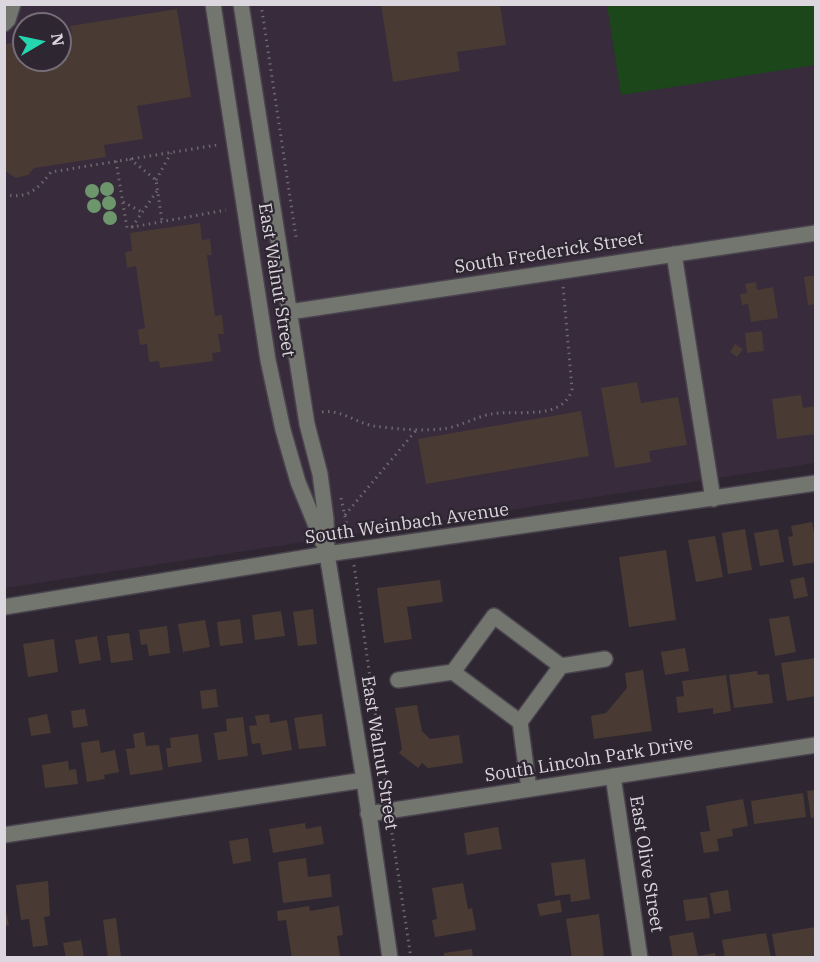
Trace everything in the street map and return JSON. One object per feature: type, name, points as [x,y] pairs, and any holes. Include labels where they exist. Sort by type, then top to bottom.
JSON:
[{"type":"street","points":[[4,24],[13,10],[13,4]]},
{"type":"street","name":"East Walnut Street","points":[[213,4],[268,360],[283,430],[298,482],[327,554]]},
{"type":"street","name":"East Walnut Street","points":[[241,4],[307,424],[320,474],[326,519],[327,554],[390,957]]},
{"type":"street","name":"South Frederick Street","points":[[289,312],[816,233]]},
{"type":"street","points":[[674,254],[713,499]]},
{"type":"street","name":"South Weinbach Avenue","points":[[4,607],[327,554],[816,483]]},
{"type":"street","points":[[453,672],[494,616],[561,666]]},
{"type":"street","points":[[529,789],[520,722],[561,666],[605,659]]},
{"type":"street","points":[[398,680],[453,672],[520,722]]},
{"type":"street","name":"South Lincoln Park Drive","points":[[369,814],[816,745]]},
{"type":"street","name":"East Olive Street","points":[[613,776],[640,957]]},
{"type":"street","points":[[4,836],[364,780]]},
{"type":"path","points":[[261,4],[297,244]]},
{"type":"path","points":[[4,194],[16,197],[37,190],[51,172],[217,145]]},
{"type":"path","points":[[162,221],[156,180],[171,152]]},
{"type":"path","points":[[130,159],[156,180]]},
{"type":"path","points":[[116,161],[127,228],[226,210]]},
{"type":"path","points":[[132,227],[158,190]]},
{"type":"path","points":[[123,202],[142,213]]},
{"type":"path","points":[[322,414],[331,410],[375,426],[448,428],[494,413],[546,411],[566,404],[572,389],[562,283]]},
{"type":"path","points":[[345,515],[418,428]]},
{"type":"path","points":[[340,495],[352,551],[411,957]]},
{"type":"shaded area","points":[[5,5],[815,5],[815,463],[5,588]]},
{"type":"green space","points":[[607,5],[815,5],[815,65],[621,95]]},
{"type":"building","points":[[381,4],[500,4],[506,45],[457,52],[460,71],[393,82]]},
{"type":"building","points":[[177,9],[191,97],[137,106],[143,139],[104,145],[106,157],[34,168],[28,175],[16,178],[5,171],[4,44],[12,43],[12,72],[72,72],[72,26]]},
{"type":"building","points":[[200,223],[202,240],[210,239],[212,255],[207,255],[215,316],[222,315],[224,334],[218,334],[221,352],[212,353],[213,361],[160,368],[159,361],[149,362],[147,344],[140,345],[138,330],[145,328],[136,266],[127,268],[125,252],[132,251],[130,233]]},
{"type":"building","points":[[816,275],[816,304],[808,305],[804,277]]},
{"type":"building","points":[[756,282],[757,290],[773,287],[778,318],[751,322],[748,304],[742,305],[740,294],[747,293],[745,284]]},
{"type":"building","points":[[762,331],[764,351],[747,353],[745,333]]},
{"type":"building","points":[[735,344],[743,349],[737,357],[730,352]]},
{"type":"building","points":[[637,382],[641,403],[678,397],[687,445],[649,451],[651,462],[615,468],[601,388]]},
{"type":"building","points":[[801,395],[803,408],[816,406],[816,434],[777,439],[772,399]]},
{"type":"building","points":[[581,411],[589,456],[426,484],[418,439]]},
{"type":"building","points":[[812,522],[816,562],[793,566],[788,537],[793,536],[791,526]]},
{"type":"building","points":[[745,529],[752,570],[728,574],[722,533]]},
{"type":"building","points":[[778,529],[784,562],[760,566],[754,533]]},
{"type":"building","points":[[715,536],[723,577],[696,582],[688,540]]},
{"type":"building","points":[[666,550],[676,620],[629,627],[619,557]]},
{"type":"building","points":[[804,577],[808,596],[794,599],[790,580]]},
{"type":"building","points":[[440,580],[443,602],[407,607],[412,639],[384,643],[377,588]]},
{"type":"building","points":[[313,609],[317,644],[298,646],[293,612]]},
{"type":"building","points":[[281,611],[285,636],[255,640],[252,615]]},
{"type":"building","points":[[789,616],[796,652],[775,656],[769,619]]},
{"type":"building","points":[[240,619],[243,643],[220,646],[217,622]]},
{"type":"building","points":[[205,620],[210,647],[183,652],[178,624]]},
{"type":"building","points":[[167,626],[170,653],[149,656],[147,644],[141,645],[139,630]]},
{"type":"building","points":[[129,633],[133,660],[111,663],[107,636]]},
{"type":"building","points":[[97,636],[101,660],[79,664],[75,640]]},
{"type":"building","points":[[54,639],[58,672],[28,677],[23,644]]},
{"type":"building","points":[[685,648],[689,671],[665,675],[661,652]]},
{"type":"building","points":[[816,658],[816,696],[787,701],[781,663]]},
{"type":"building","points":[[643,670],[652,731],[594,739],[591,716],[606,713],[627,688],[625,673]]},
{"type":"building","points":[[757,671],[758,675],[769,674],[773,703],[734,708],[729,675]]},
{"type":"building","points":[[726,675],[731,711],[713,714],[713,708],[678,713],[676,697],[684,696],[682,681]]},
{"type":"building","points":[[216,689],[218,707],[202,709],[200,691]]},
{"type":"building","points":[[417,705],[422,731],[430,739],[459,735],[463,763],[428,768],[422,763],[418,768],[399,753],[402,749],[395,708]]},
{"type":"building","points":[[85,709],[88,726],[73,728],[71,711]]},
{"type":"building","points":[[47,714],[51,733],[31,736],[28,718]]},
{"type":"building","points":[[269,714],[270,723],[287,720],[292,750],[262,755],[260,743],[252,744],[249,726],[257,725],[255,716]]},
{"type":"building","points":[[322,714],[326,746],[299,749],[294,718]]},
{"type":"building","points":[[243,717],[248,756],[218,760],[214,733],[227,731],[226,719]]},
{"type":"building","points":[[144,732],[146,746],[159,745],[163,770],[130,775],[126,749],[135,748],[133,734]]},
{"type":"building","points":[[198,734],[202,762],[168,767],[166,748],[171,748],[170,738]]},
{"type":"building","points":[[99,740],[101,753],[115,750],[119,772],[104,775],[105,779],[87,782],[81,743]]},
{"type":"building","points":[[68,761],[69,770],[76,769],[78,784],[45,788],[42,765]]},
{"type":"building","points":[[816,790],[816,817],[811,818],[807,791]]},
{"type":"building","points":[[803,793],[806,817],[754,824],[751,801]]},
{"type":"building","points":[[743,799],[748,826],[732,829],[733,836],[717,839],[719,851],[704,853],[700,832],[710,831],[706,806]]},
{"type":"building","points":[[305,823],[306,829],[321,826],[324,844],[273,853],[269,829]]},
{"type":"building","points":[[498,827],[502,849],[467,855],[464,833]]},
{"type":"building","points":[[248,838],[251,861],[233,864],[229,841]]},
{"type":"building","points":[[306,858],[308,877],[330,874],[332,897],[283,903],[278,862]]},
{"type":"building","points":[[585,859],[590,899],[571,902],[570,894],[555,896],[551,863]]},
{"type":"building","points":[[48,881],[50,916],[44,917],[48,945],[33,947],[29,919],[21,920],[16,885]]},
{"type":"building","points":[[463,883],[468,909],[472,908],[476,930],[435,937],[432,920],[437,919],[432,888]]},
{"type":"building","points":[[728,890],[731,911],[714,914],[710,893]]},
{"type":"building","points":[[707,897],[710,918],[686,921],[683,900]]},
{"type":"building","points":[[560,900],[562,912],[540,916],[537,904]]},
{"type":"building","points":[[4,903],[9,925],[4,926]]},
{"type":"building","points":[[309,906],[310,911],[339,906],[343,935],[337,936],[340,957],[292,958],[286,920],[278,921],[277,911]]},
{"type":"building","points":[[599,914],[604,958],[572,958],[566,919]]},
{"type":"building","points":[[116,918],[121,957],[108,958],[103,920]]},
{"type":"building","points":[[816,927],[816,958],[776,958],[772,934]]},
{"type":"building","points":[[693,932],[698,956],[715,953],[716,958],[673,958],[669,936]]},
{"type":"building","points":[[766,933],[771,958],[725,958],[722,940]]},
{"type":"building","points":[[81,940],[84,957],[66,958],[63,943]]},
{"type":"building","points":[[472,949],[473,958],[444,958],[444,953]]}]
